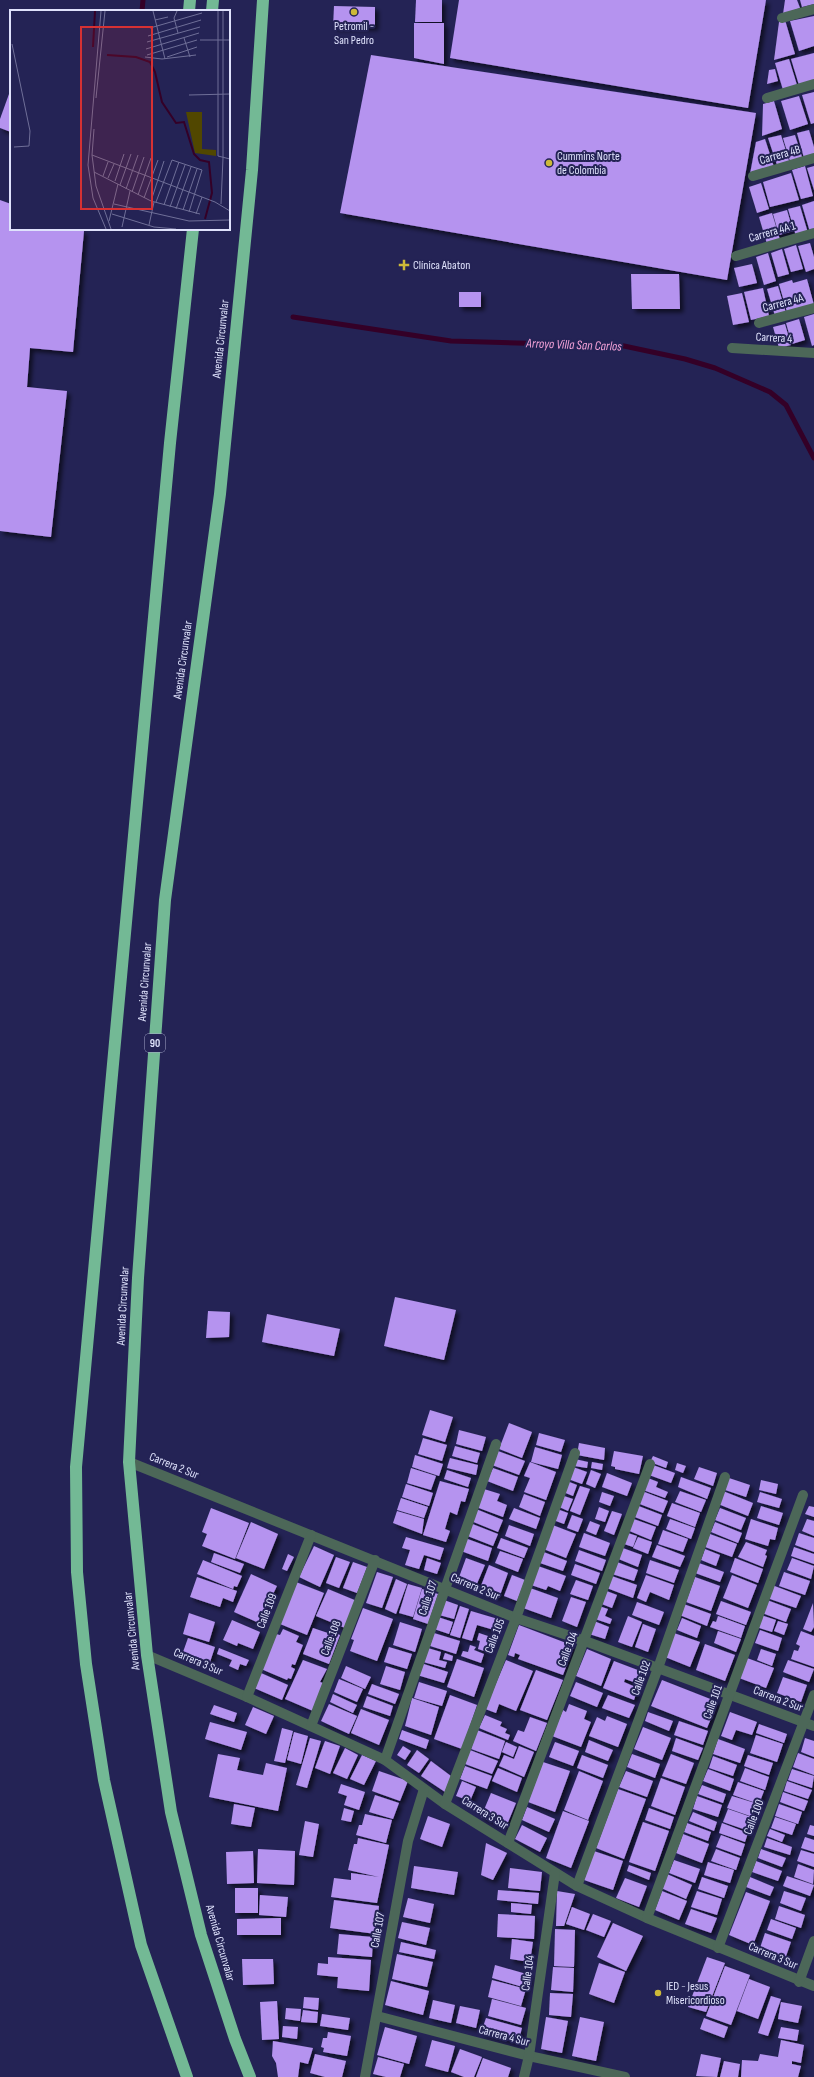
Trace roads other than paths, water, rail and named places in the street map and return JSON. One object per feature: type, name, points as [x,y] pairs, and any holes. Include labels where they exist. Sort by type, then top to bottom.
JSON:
[{"type":"highway","points":[[189,10],[190,0]]},
{"type":"highway","points":[[212,10],[213,0]]},
{"type":"highway","name":"Avenida Circunvalar","points":[[250,2077],[235,2039],[201,1935],[171,1812],[147,1655],[129,1462],[139,1270],[165,900],[220,494],[252,170],[263,0]]},
{"type":"highway","name":"Avenida Circunvalar","points":[[187,2077],[141,1945],[104,1780],[86,1664],[77,1572],[76,1467],[170,443],[193,230]]},
{"type":"street","points":[[782,18],[814,9]]},
{"type":"street","points":[[767,98],[814,84]]},
{"type":"street","name":"Carrera 4B","points":[[753,176],[814,158]]},
{"type":"street","name":"Carrera 4A 1","points":[[736,256],[814,234]]},
{"type":"street","name":"Carrera 4A","points":[[759,323],[814,308]]},
{"type":"street","name":"Carrera 4","points":[[732,348],[814,353]]},
{"type":"street","name":"Calle 107","points":[[385,1760],[496,1444]]},
{"type":"street","name":"Calle 105","points":[[445,1804],[516,1618],[575,1453]]},
{"type":"street","name":"Carrera 2 Sur","points":[[129,1462],[445,1588],[516,1618],[585,1641],[809,1724]]},
{"type":"street","name":"Calle 104","points":[[508,1843],[585,1641],[650,1464]]},
{"type":"street","name":"Calle 102","points":[[577,1886],[658,1668],[725,1477]]},
{"type":"street","name":"Calle 101","points":[[647,1918],[803,1495]]},
{"type":"street","name":"Calle 109","points":[[247,1697],[311,1535]]},
{"type":"street","name":"Calle 108","points":[[311,1726],[375,1560]]},
{"type":"street","name":"Carrera 3 Sur","points":[[147,1655],[247,1697],[385,1760],[445,1804],[577,1886],[718,1948],[799,1982],[814,1986]]},
{"type":"street","name":"Calle 100","points":[[718,1948],[809,1724],[814,1695]]},
{"type":"street","name":"Calle 107","points":[[365,2077],[408,1841],[424,1789]]},
{"type":"street","name":"Calle 104","points":[[524,2077],[529,2056],[555,1873]]},
{"type":"street","points":[[799,1982],[814,1941]]},
{"type":"street","name":"Carrera 4 Sur","points":[[377,2016],[529,2056],[625,2077]]},
{"type":"waterway","name":"Arroyo Villa San Carlos","points":[[142,10],[143,0]]},
{"type":"waterway","name":"Arroyo Villa San Carlos","points":[[293,317],[451,341],[624,346],[685,359],[715,368],[770,392],[786,405],[814,458]]},
{"type":"place","name":"Petromil - San Pedro","points":[[354,12]]},
{"type":"place","name":"Cummins Norte de Colombia","points":[[549,163]]},
{"type":"place","name":"Clínica Abaton","points":[[404,265]]},
{"type":"place","name":"IED - Jesus Misericordioso","points":[[658,1993]]}]
